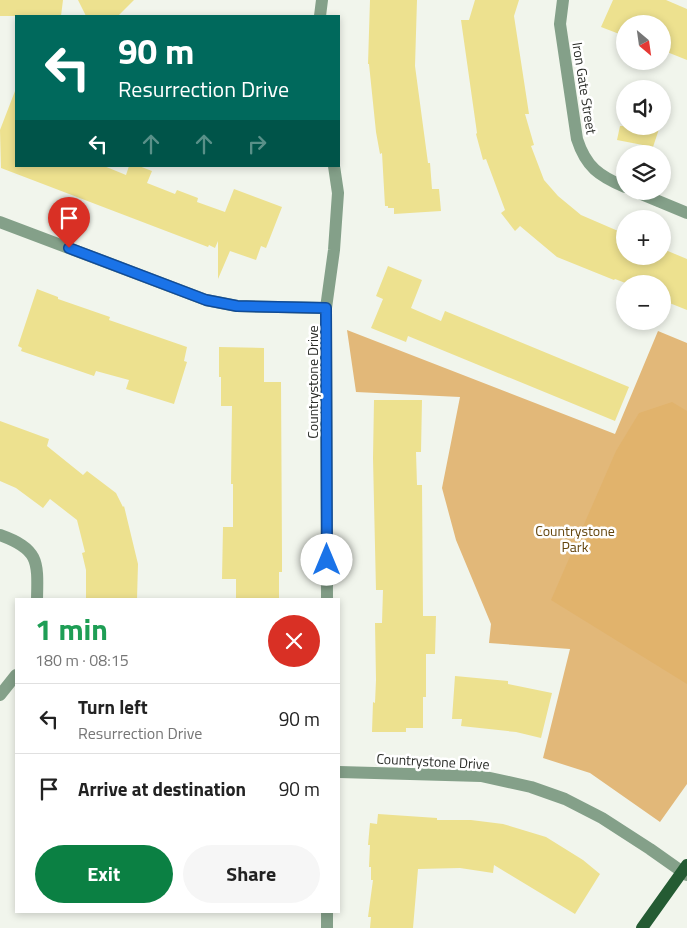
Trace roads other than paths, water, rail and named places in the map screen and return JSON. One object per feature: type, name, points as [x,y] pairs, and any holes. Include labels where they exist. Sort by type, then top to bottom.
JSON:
[{"type":"main road","points":[[642,928],[685,870]]},
{"type":"street","points":[[320,15],[322,0]]},
{"type":"street","name":"Iron Gate Street","points":[[563,0],[560,24],[577,139],[582,154],[590,166],[602,177],[616,183]]},
{"type":"street","name":"Countrystone Drive","points":[[328,598],[326,308],[334,250],[338,193],[334,167]]},
{"type":"street","points":[[656,200],[687,213]]},
{"type":"street","points":[[0,222],[206,300],[237,306],[326,308]]},
{"type":"street","points":[[0,535],[22,544],[36,561],[38,570],[37,598]]},
{"type":"street","points":[[0,695],[15,676]]},
{"type":"street","name":"Countrystone Drive","points":[[340,772],[480,776],[531,787],[565,799],[602,818],[685,870]]},
{"type":"street","points":[[327,913],[327,928]]},
{"type":"park label","name":"Countrystone Park","points":[[575,538]]}]
